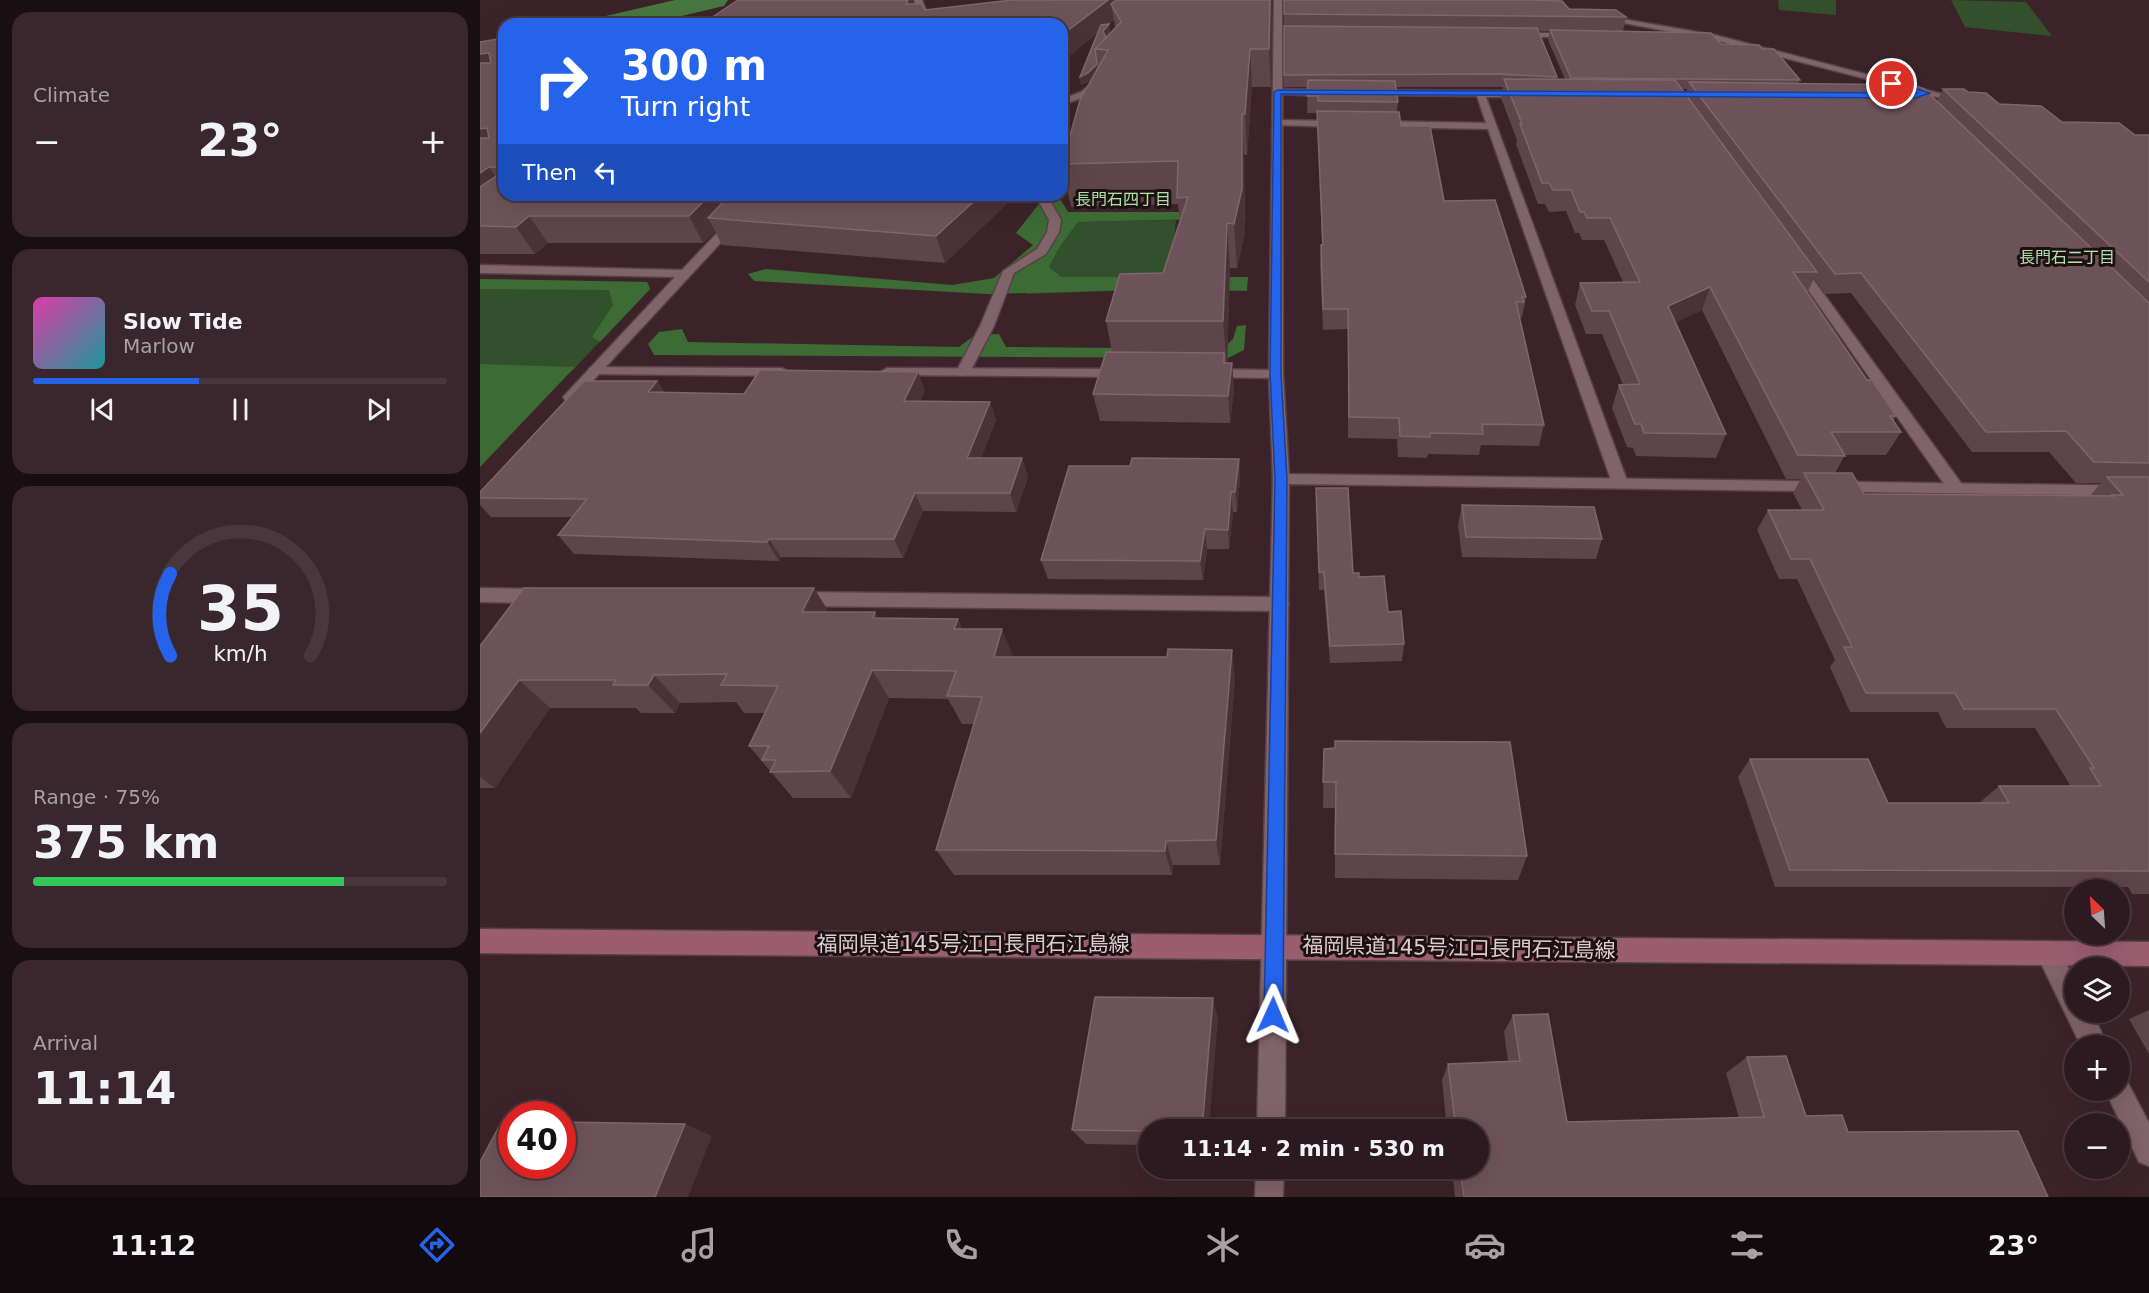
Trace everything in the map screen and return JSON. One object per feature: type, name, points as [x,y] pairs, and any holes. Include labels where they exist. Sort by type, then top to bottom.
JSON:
[{"type":"main road","name":"福岡県道145号江口長門石江島線","points":[[480,941],[2149,954]]},
{"type":"street","points":[[918,0],[924,15],[921,18]]},
{"type":"street","points":[[1271,1119],[1281,479],[1276,374],[1278,0]]},
{"type":"street","points":[[1590,15],[1689,32],[1917,97],[1970,103]]},
{"type":"street","points":[[1646,36],[1670,36],[1689,32]]},
{"type":"street","points":[[1278,33],[1290,33]]},
{"type":"street","points":[[1504,35],[1587,36]]},
{"type":"street","points":[[1540,35],[1544,45]]},
{"type":"street","points":[[1068,100],[1084,94],[1108,73]]},
{"type":"street","points":[[1278,92],[1346,93]]},
{"type":"street","points":[[1358,93],[1540,94]]},
{"type":"street","points":[[1480,93],[1620,483]]},
{"type":"street","points":[[1278,123],[1349,124]]},
{"type":"street","points":[[1361,124],[1491,126]]},
{"type":"street","points":[[562,405],[753,201]]},
{"type":"street","points":[[963,372],[987,326],[1009,271],[1042,251],[1053,232],[1055,220],[1044,201]]},
{"type":"street","points":[[1791,257],[1955,487]]},
{"type":"street","points":[[480,269],[686,274]]},
{"type":"street","points":[[594,371],[797,372]]},
{"type":"street","points":[[868,372],[1137,373]]},
{"type":"street","points":[[1195,373],[1276,374]]},
{"type":"street","points":[[1281,479],[2149,491]]},
{"type":"street","points":[[480,595],[560,596]]},
{"type":"street","points":[[777,598],[1280,604]]},
{"type":"street","points":[[2048,953],[2064,985]]},
{"type":"street","points":[[2124,1101],[2149,1152]]},
{"type":"street","points":[[1269,1197],[1270,1179]]},
{"type":"green space","points":[[1778,0],[1836,0],[1836,15],[1779,10]]},
{"type":"green space","points":[[1951,0],[2026,2],[2052,36],[1965,27]]},
{"type":"green space","points":[[1041,201],[1062,201],[1068,212],[1242,212],[1246,218],[1078,222],[1057,251],[1049,267],[1061,277],[1248,277],[1247,291],[1170,289],[987,294],[754,281],[748,274],[766,269],[952,285],[994,278],[1033,245],[1016,233]]},
{"type":"green space","points":[[1176,220],[1170,289],[1026,294],[1029,271],[1057,251],[1078,222]]},
{"type":"green space","points":[[480,279],[647,282],[650,289],[570,373],[480,370]]},
{"type":"green space","points":[[480,279],[647,282],[650,289],[600,342],[592,337],[613,305],[609,290],[480,289]]},
{"type":"green space","points":[[1246,325],[1244,350],[1228,358],[654,355],[648,344],[659,332],[682,329],[688,342],[959,347],[975,335],[999,334],[1006,347],[1222,349],[1233,339],[1237,326]]},
{"type":"green space","points":[[480,364],[575,367],[480,467]]},
{"type":"building","points":[[738,0],[908,0],[906,4],[921,4],[925,10],[1012,0],[1108,0],[1068,30],[1068,18],[711,18]]},
{"type":"building","points":[[1116,0],[1270,0],[1269,49],[1250,49],[1245,114],[1242,114],[1242,189],[1234,224],[1227,223],[1223,321],[1106,321],[1120,274],[1163,273],[1188,197],[1177,198],[1178,161],[1068,164],[1068,143],[1080,100],[1108,50],[1095,49],[1121,22],[1111,4]]},
{"type":"building","points":[[1284,0],[1562,1],[1569,9],[1616,10],[1626,17],[1284,14]]},
{"type":"building","points":[[1109,24],[1103,31],[1106,38],[1095,49],[1097,64],[1080,77],[1101,25]]},
{"type":"building","points":[[1284,26],[1537,28],[1557,77],[1498,74],[1284,75]]},
{"type":"building","points":[[1550,30],[1711,33],[1721,44],[1759,45],[1762,49],[1774,49],[1800,80],[1571,78]]},
{"type":"building","points":[[498,39],[498,167],[489,167],[480,173],[480,138],[489,138],[487,128],[480,129],[480,63],[491,63],[489,53],[480,54],[480,42]]},
{"type":"building","points":[[1504,79],[1675,80],[1817,272],[1793,272],[1867,380],[1872,380],[1896,416],[1890,416],[1901,432],[1831,432],[1845,456],[1798,455],[1710,287],[1668,306],[1726,434],[1644,433],[1641,424],[1635,424],[1619,385],[1640,384],[1609,311],[1592,311],[1580,283],[1640,282],[1610,218],[1587,218],[1584,212],[1580,212],[1571,190],[1553,190],[1549,183],[1542,183]]},
{"type":"building","points":[[1308,80],[1395,81],[1398,102],[1318,101],[1318,96],[1307,96]]},
{"type":"building","points":[[1689,82],[1914,85],[1924,89],[2149,303],[2149,463],[2094,462],[2066,431],[1986,432],[1861,273],[1835,274]]},
{"type":"building","points":[[1943,89],[1964,89],[1968,92],[1986,93],[1999,104],[2041,106],[2062,122],[2119,123],[2135,135],[2149,135],[2149,282]]},
{"type":"building","points":[[1317,111],[1399,112],[1401,126],[1430,126],[1444,201],[1495,200],[1526,297],[1522,297],[1524,302],[1516,302],[1544,425],[1482,424],[1483,434],[1430,433],[1430,437],[1400,436],[1399,418],[1349,417],[1348,309],[1323,309],[1321,245],[1323,245]]},
{"type":"building","points":[[498,175],[498,201],[704,201],[689,216],[529,216],[516,227],[480,226],[480,187]]},
{"type":"building","points":[[724,201],[974,201],[936,236],[708,218]]},
{"type":"building","points":[[1106,352],[1224,353],[1224,363],[1232,363],[1228,396],[1093,394]]},
{"type":"building","points":[[760,370],[918,372],[904,401],[990,402],[967,458],[1022,458],[1010,493],[915,493],[894,539],[769,539],[767,542],[558,535],[587,499],[480,498],[480,492],[584,381],[657,381],[648,392],[744,394]]},
{"type":"building","points":[[1132,458],[1239,459],[1235,492],[1231,492],[1228,530],[1205,529],[1200,561],[1041,560],[1069,466],[1130,466]]},
{"type":"building","points":[[1804,473],[1852,473],[1864,494],[2113,496],[2123,495],[2107,477],[2149,477],[2149,871],[1790,870],[1750,759],[1868,759],[1888,803],[2009,803],[1999,786],[2101,786],[2090,768],[2094,768],[2056,709],[1964,709],[1955,693],[1866,693],[1844,647],[1852,647],[1810,559],[1791,559],[1768,510],[1824,510]]},
{"type":"building","points":[[1316,488],[1348,488],[1353,573],[1359,573],[1359,577],[1384,576],[1388,612],[1401,611],[1404,644],[1330,646],[1324,572],[1319,572]]},
{"type":"building","points":[[1462,505],[1594,507],[1602,539],[1466,537]]},
{"type":"building","points":[[524,588],[814,588],[802,612],[875,612],[873,618],[958,619],[954,629],[1002,629],[994,657],[1167,657],[1168,649],[1232,650],[1216,840],[1166,841],[1165,851],[936,850],[982,697],[947,696],[956,671],[872,670],[830,771],[770,772],[776,760],[762,760],[769,746],[749,746],[778,686],[721,685],[727,674],[654,675],[648,685],[613,685],[616,680],[519,680],[480,733],[480,646]]},
{"type":"building","points":[[1335,741],[1510,742],[1527,856],[1335,854],[1336,782],[1323,782],[1324,749],[1335,748]]},
{"type":"building","points":[[1095,997],[1213,998],[1203,1119],[1138,1119],[1138,1131],[1072,1130]]},
{"type":"building","points":[[1548,1014],[1567,1122],[1764,1117],[1747,1057],[1786,1056],[1806,1116],[1842,1115],[1848,1132],[2018,1131],[2048,1197],[1464,1197],[1462,1179],[1489,1179],[1489,1119],[1455,1119],[1448,1064],[1520,1061],[1513,1015]]},
{"type":"building","points":[[576,1122],[685,1124],[655,1197],[480,1197],[480,1162],[498,1128],[498,1179],[576,1179]]},
{"type":"waterway","points":[[634,18],[714,0]]},
{"type":"district","name":"長門石四丁目","points":[[1123,199]]},
{"type":"district","name":"長門石二丁目","points":[[2067,257]]},
{"type":"route","points":[[1273,1015],[1281,479],[1276,374],[1278,92],[1915,96],[1927,93],[1892,84]]}]
